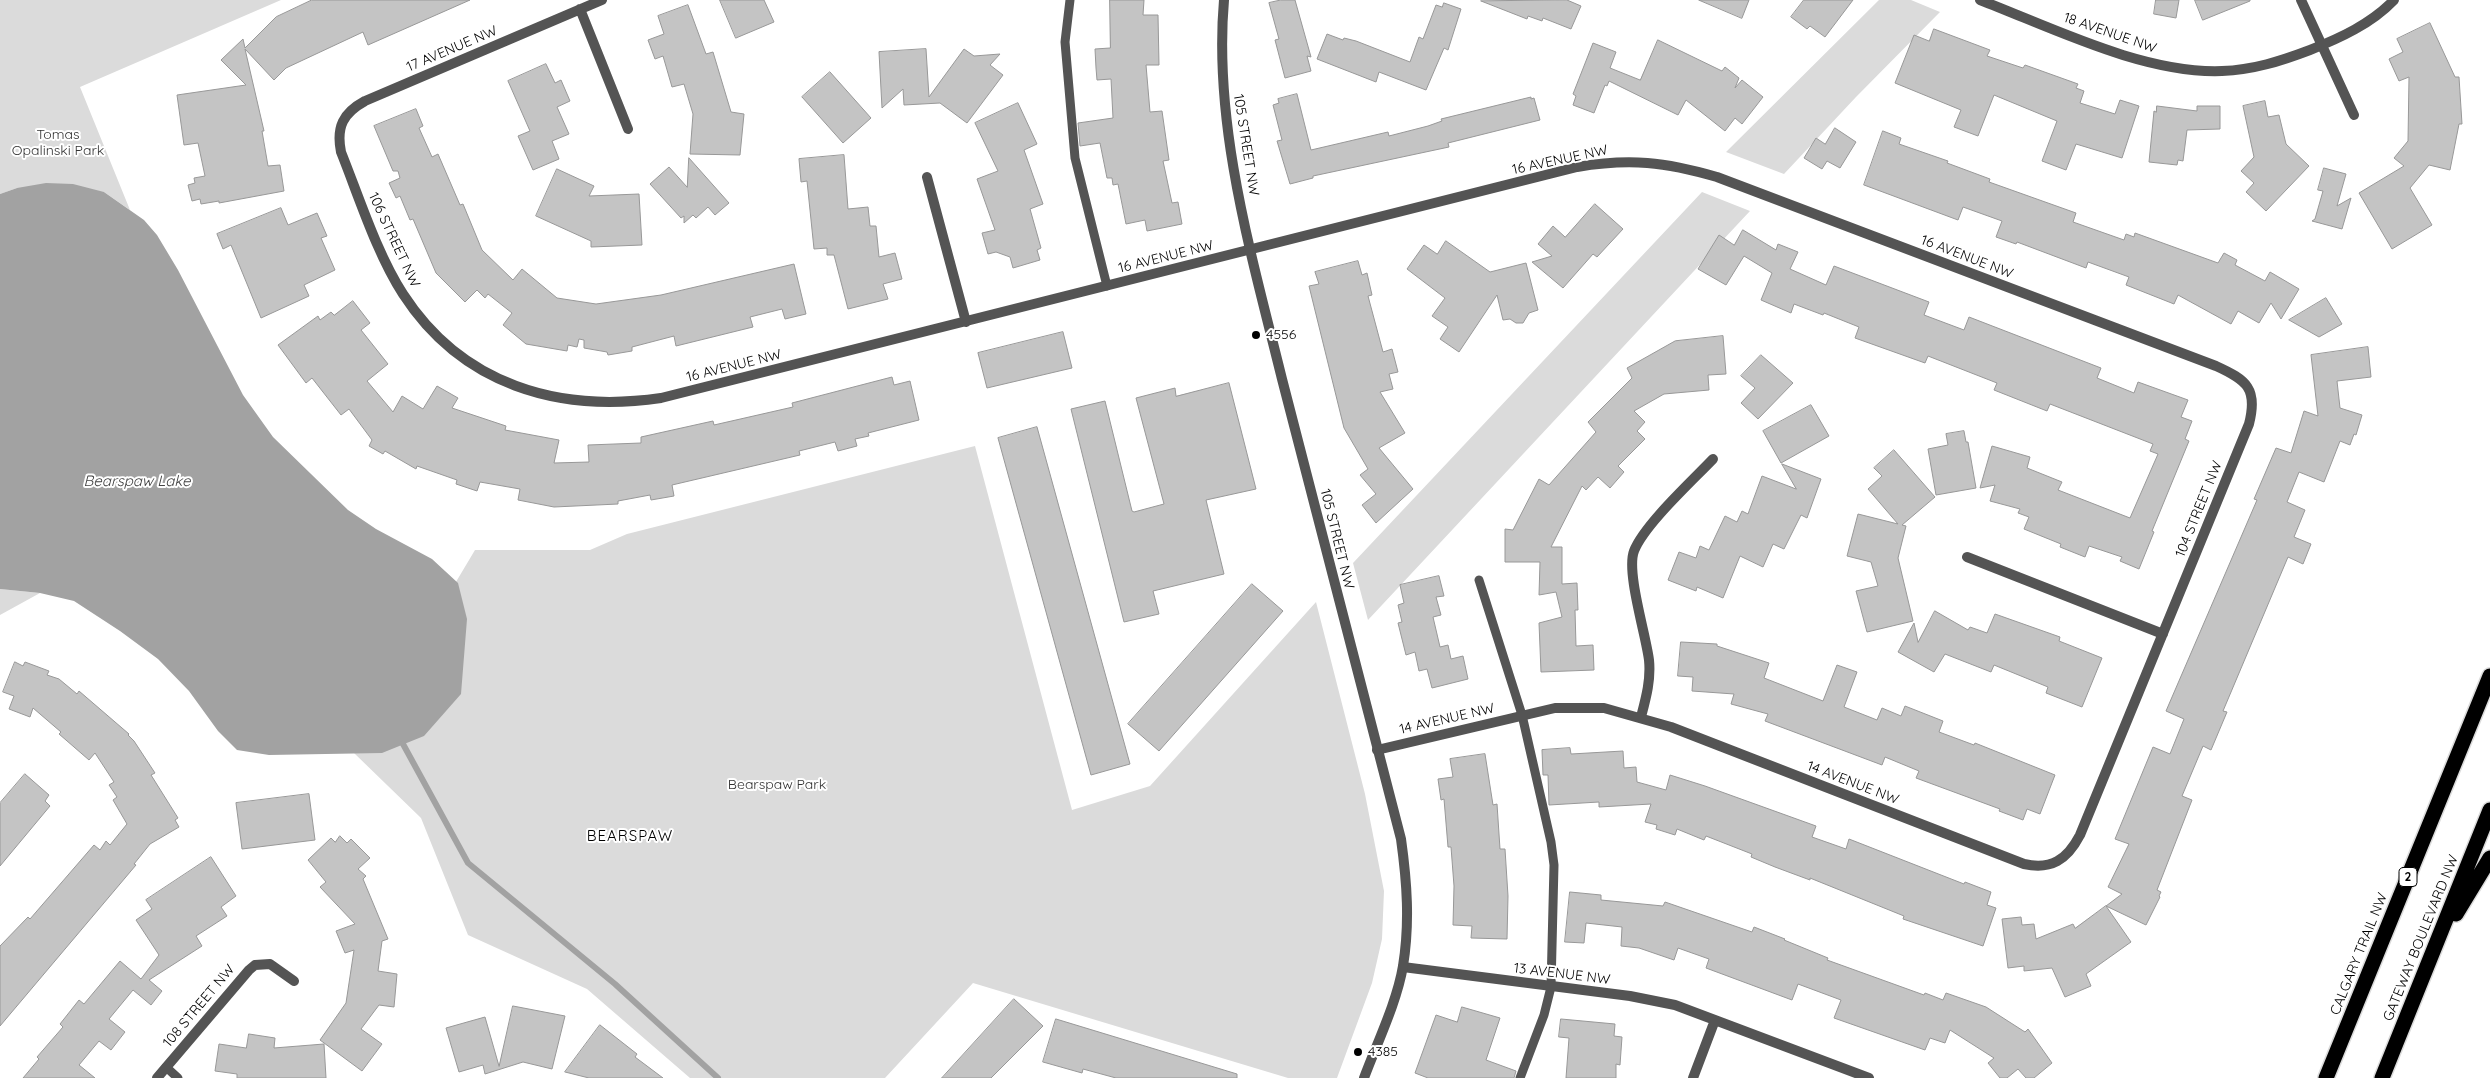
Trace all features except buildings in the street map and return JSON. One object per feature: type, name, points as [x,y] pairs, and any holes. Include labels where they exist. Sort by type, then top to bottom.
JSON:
[{"type":"highway","name":"CALGARY TRAIL NW","points":[[2326,1078],[2490,676]]},
{"type":"highway","name":"GATEWAY BOULEVARD NW","points":[[2382,1078],[2490,810]]},
{"type":"highway","points":[[2433,951],[2490,858]]},
{"type":"street","name":"17 AVENUE NW","points":[[340,124],[354,108],[365,101],[602,0]]},
{"type":"street","name":"105 STREET NW","points":[[1224,0],[1221,58],[1226,107],[1250,250],[1401,839],[1406,874],[1408,910],[1403,967],[1364,1078]]},
{"type":"street","name":"18 AVENUE NW","points":[[1980,0],[2123,55],[2165,66],[2197,71],[2222,71],[2273,64],[2322,45]]},
{"type":"street","points":[[2301,0],[2354,115]]},
{"type":"street","points":[[2322,45],[2354,31],[2374,18],[2394,0]]},
{"type":"street","points":[[580,9],[628,129]]},
{"type":"street","name":"106 STREET NW","points":[[340,124],[339,142],[341,152],[387,263],[402,293],[420,318],[441,339],[461,355],[506,383]]},
{"type":"street","name":"16 AVENUE NW","points":[[506,383],[529,392],[559,399],[591,403],[625,404],[661,398],[1576,167],[1631,161],[1684,168],[1717,177],[2216,366],[2244,381],[2251,392]]},
{"type":"street","points":[[927,177],[966,322]]},
{"type":"street","name":"104 STREET NW","points":[[2056,864],[2066,857],[2080,835],[2249,424],[2252,406],[2251,392]]},
{"type":"street","points":[[1641,717],[1647,692],[1649,661],[1633,577],[1633,552],[1650,527],[1714,459]]},
{"type":"street","points":[[1967,557],[2163,634]]},
{"type":"street","name":"14 AVENUE NW","points":[[1377,750],[1555,708],[1604,708],[1641,717],[2024,864],[2036,866],[2056,864]]},
{"type":"street","name":"108 STREET NW","points":[[157,1078],[255,965],[270,964],[294,981]]},
{"type":"street","name":"13 AVENUE NW","points":[[1403,967],[1658,1001],[1715,1020],[1869,1078]]},
{"type":"street","points":[[1693,1078],[1715,1020]]},
{"type":"lane","points":[[1070,0],[1064,42],[1075,158],[1107,286]]},
{"type":"lane","points":[[1479,580],[1522,715],[1551,842],[1554,865],[1551,987],[1544,1015],[1520,1078]]},
{"type":"lane","points":[[166,1067],[178,1078]]},
{"type":"green space","name":"Tomas Opalinski Park","points":[[0,0],[281,0],[80,87],[130,210],[104,192],[17,188],[0,194]]},
{"type":"green space","points":[[1879,0],[1911,0],[1940,12],[1856,97],[1784,174],[1726,152]]},
{"type":"green space","points":[[1702,192],[1750,211],[1368,620],[1353,563]]},
{"type":"green space","name":"Bearspaw Park","points":[[975,446],[1072,810],[1150,786],[1316,602],[1365,794],[1384,891],[1382,939],[1372,983],[1337,1078],[1288,1078],[973,983],[885,1078],[690,1078],[587,989],[468,935],[421,818],[354,753],[475,550],[590,550],[627,534]]},
{"type":"green space","points":[[0,589],[40,593],[0,615]]},
{"type":"water","name":"Bearspaw Lake","points":[[46,183],[73,184],[104,192],[144,220],[157,235],[178,270],[243,395],[273,437],[348,510],[376,529],[432,559],[458,583],[467,619],[461,694],[424,736],[382,753],[269,755],[237,750],[218,731],[189,691],[158,659],[120,631],[74,601],[40,593],[0,589],[0,194],[17,188]]},
{"type":"waterway","points":[[403,744],[468,863],[615,984],[718,1078]]},
{"type":"place","name":"4556","points":[[1256,335]]},
{"type":"place","name":"4385","points":[[1358,1052]]},
{"type":"district","name":"BEARSPAW","points":[[630,836]]}]
